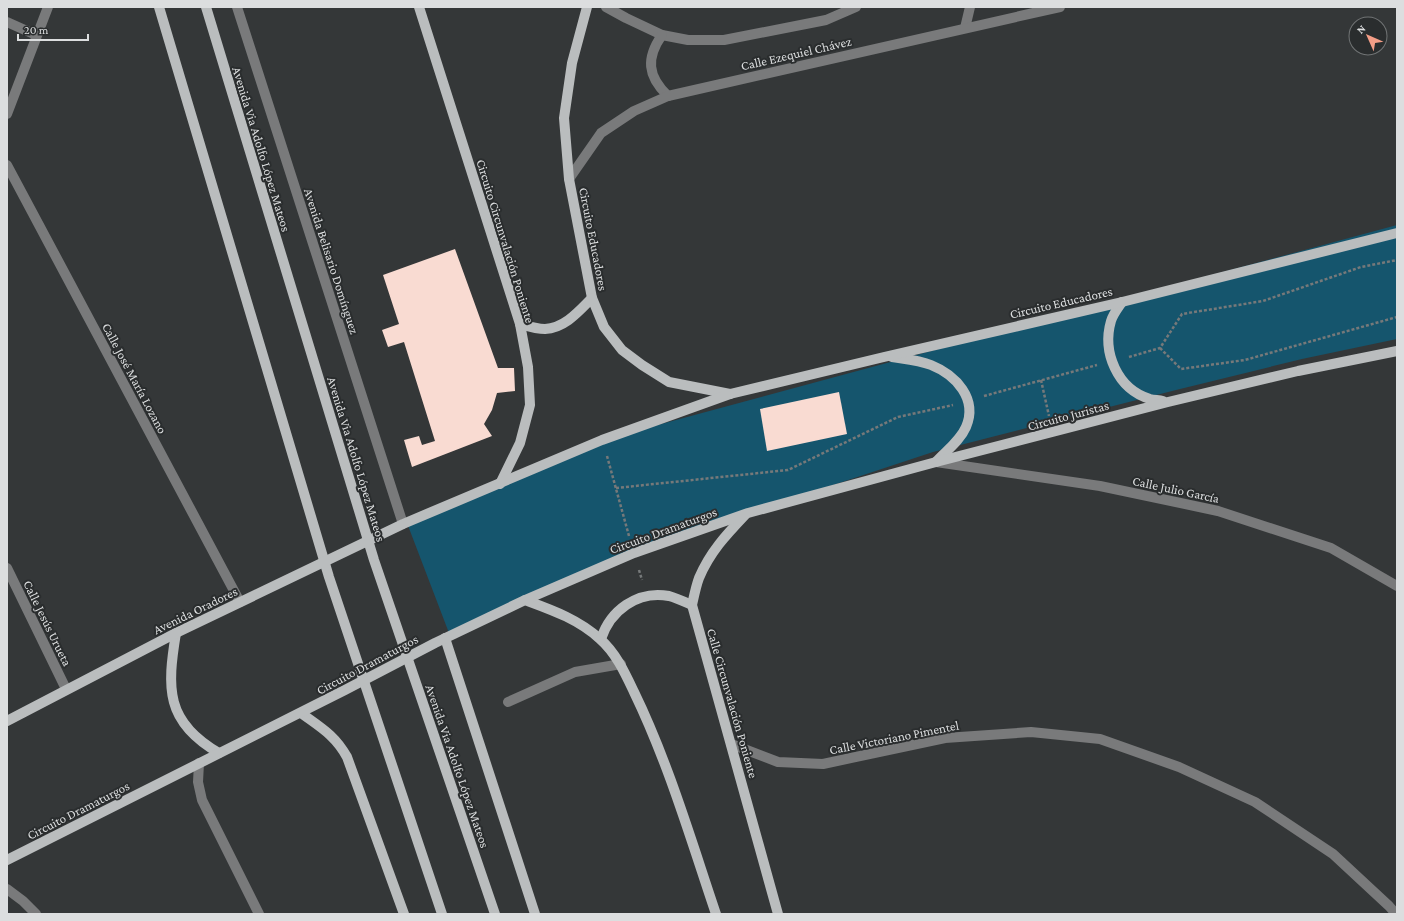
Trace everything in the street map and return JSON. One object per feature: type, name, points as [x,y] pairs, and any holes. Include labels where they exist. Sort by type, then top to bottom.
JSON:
[{"type":"main road","points":[[159,7],[329,577],[442,914]]},
{"type":"main road","name":"Avenida Via Adolfo López Mateos","points":[[206,7],[374,560],[495,914]]},
{"type":"main road","name":"Circuito Circunvalación Poniente","points":[[419,7],[520,324],[528,367],[530,405],[520,443],[500,484]]},
{"type":"main road","name":"Circuito Educadores","points":[[587,7],[572,63],[564,118],[569,179],[592,298],[604,327],[622,350],[642,365],[669,382],[730,394]]},
{"type":"main road","name":"Circuito Educadores","points":[[400,525],[602,440],[730,394],[1122,302],[1397,233]]},
{"type":"main road","points":[[520,324],[544,329],[559,326],[574,316],[592,298]]},
{"type":"main road","points":[[1122,302],[1111,320],[1107,341],[1111,361],[1120,378],[1133,391],[1150,399],[1168,402]]},
{"type":"main road","name":"Circuito Juristas","points":[[748,513],[936,462],[1168,402],[1298,371],[1397,350]]},
{"type":"main road","points":[[884,357],[914,360],[932,365],[950,376],[960,387],[969,401],[969,415],[966,427],[958,440],[936,462]]},
{"type":"main road","points":[[601,639],[611,618],[626,604],[635,600],[655,596],[668,596],[692,605],[699,579],[711,556],[724,536],[748,513]]},
{"type":"main road","name":"Circuito Dramaturgos","points":[[7,860],[198,763],[301,713],[435,643],[525,600],[634,553],[748,513]]},
{"type":"main road","name":"Avenida Oradores","points":[[7,721],[176,633],[400,525]]},
{"type":"main road","points":[[525,600],[558,612],[581,623],[601,639],[621,664],[647,719],[716,914]]},
{"type":"main road","name":"Calle Circunvalación Poniente","points":[[692,605],[778,914]]},
{"type":"main road","points":[[176,633],[171,664],[172,700],[184,724],[206,745],[219,753]]},
{"type":"main road","points":[[445,638],[534,914]]},
{"type":"main road","points":[[301,713],[329,733],[340,744],[347,756],[404,914]]},
{"type":"street","points":[[7,114],[48,7]]},
{"type":"street","name":"Avenida Belisario Domínguez","points":[[237,7],[400,525]]},
{"type":"street","points":[[606,7],[662,35],[688,40],[724,40],[826,20],[856,7]]},
{"type":"street","points":[[965,28],[970,7]]},
{"type":"street","name":"Calle Ezequiel Chávez","points":[[569,179],[601,133],[634,111],[668,96],[1060,7]]},
{"type":"street","points":[[7,22],[36,35]]},
{"type":"street","points":[[662,35],[654,46],[651,67],[652,74],[658,86],[668,96]]},
{"type":"street","name":"Calle José María Lozano","points":[[7,165],[240,602]]},
{"type":"street","name":"Calle Julio García","points":[[936,462],[1100,486],[1218,511],[1332,548],[1397,586]]},
{"type":"street","name":"Calle Jesús Urueta","points":[[7,568],[66,689]]},
{"type":"street","points":[[508,702],[575,672],[621,664]]},
{"type":"street","name":"Calle Victoriano Pimentel","points":[[731,744],[778,762],[823,764],[945,738],[1031,732],[1100,739],[1179,767],[1255,802],[1333,854],[1396,914]]},
{"type":"street","points":[[198,763],[198,782],[202,800],[259,914]]},
{"type":"street","points":[[7,889],[23,901],[36,914]]},
{"type":"path","points":[[616,488],[788,470],[898,417],[969,401],[996,392],[1160,348],[1182,314],[1263,301],[1361,267],[1397,260]]},
{"type":"path","points":[[1160,348],[1181,369],[1245,360],[1397,317]]},
{"type":"path","points":[[1041,380],[1053,432]]},
{"type":"path","points":[[602,440],[643,584]]},
{"type":"shaded area","points":[[1397,225],[1397,339],[1302,359],[933,452],[748,513],[634,553],[449,633],[407,523],[602,440]]},
{"type":"building","points":[[455,249],[498,368],[514,368],[515,391],[497,393],[492,410],[484,424],[492,436],[412,467],[404,440],[419,436],[422,445],[435,441],[404,342],[388,347],[382,330],[399,324],[383,275]]},
{"type":"building","points":[[839,392],[847,434],[767,451],[760,409]]}]
